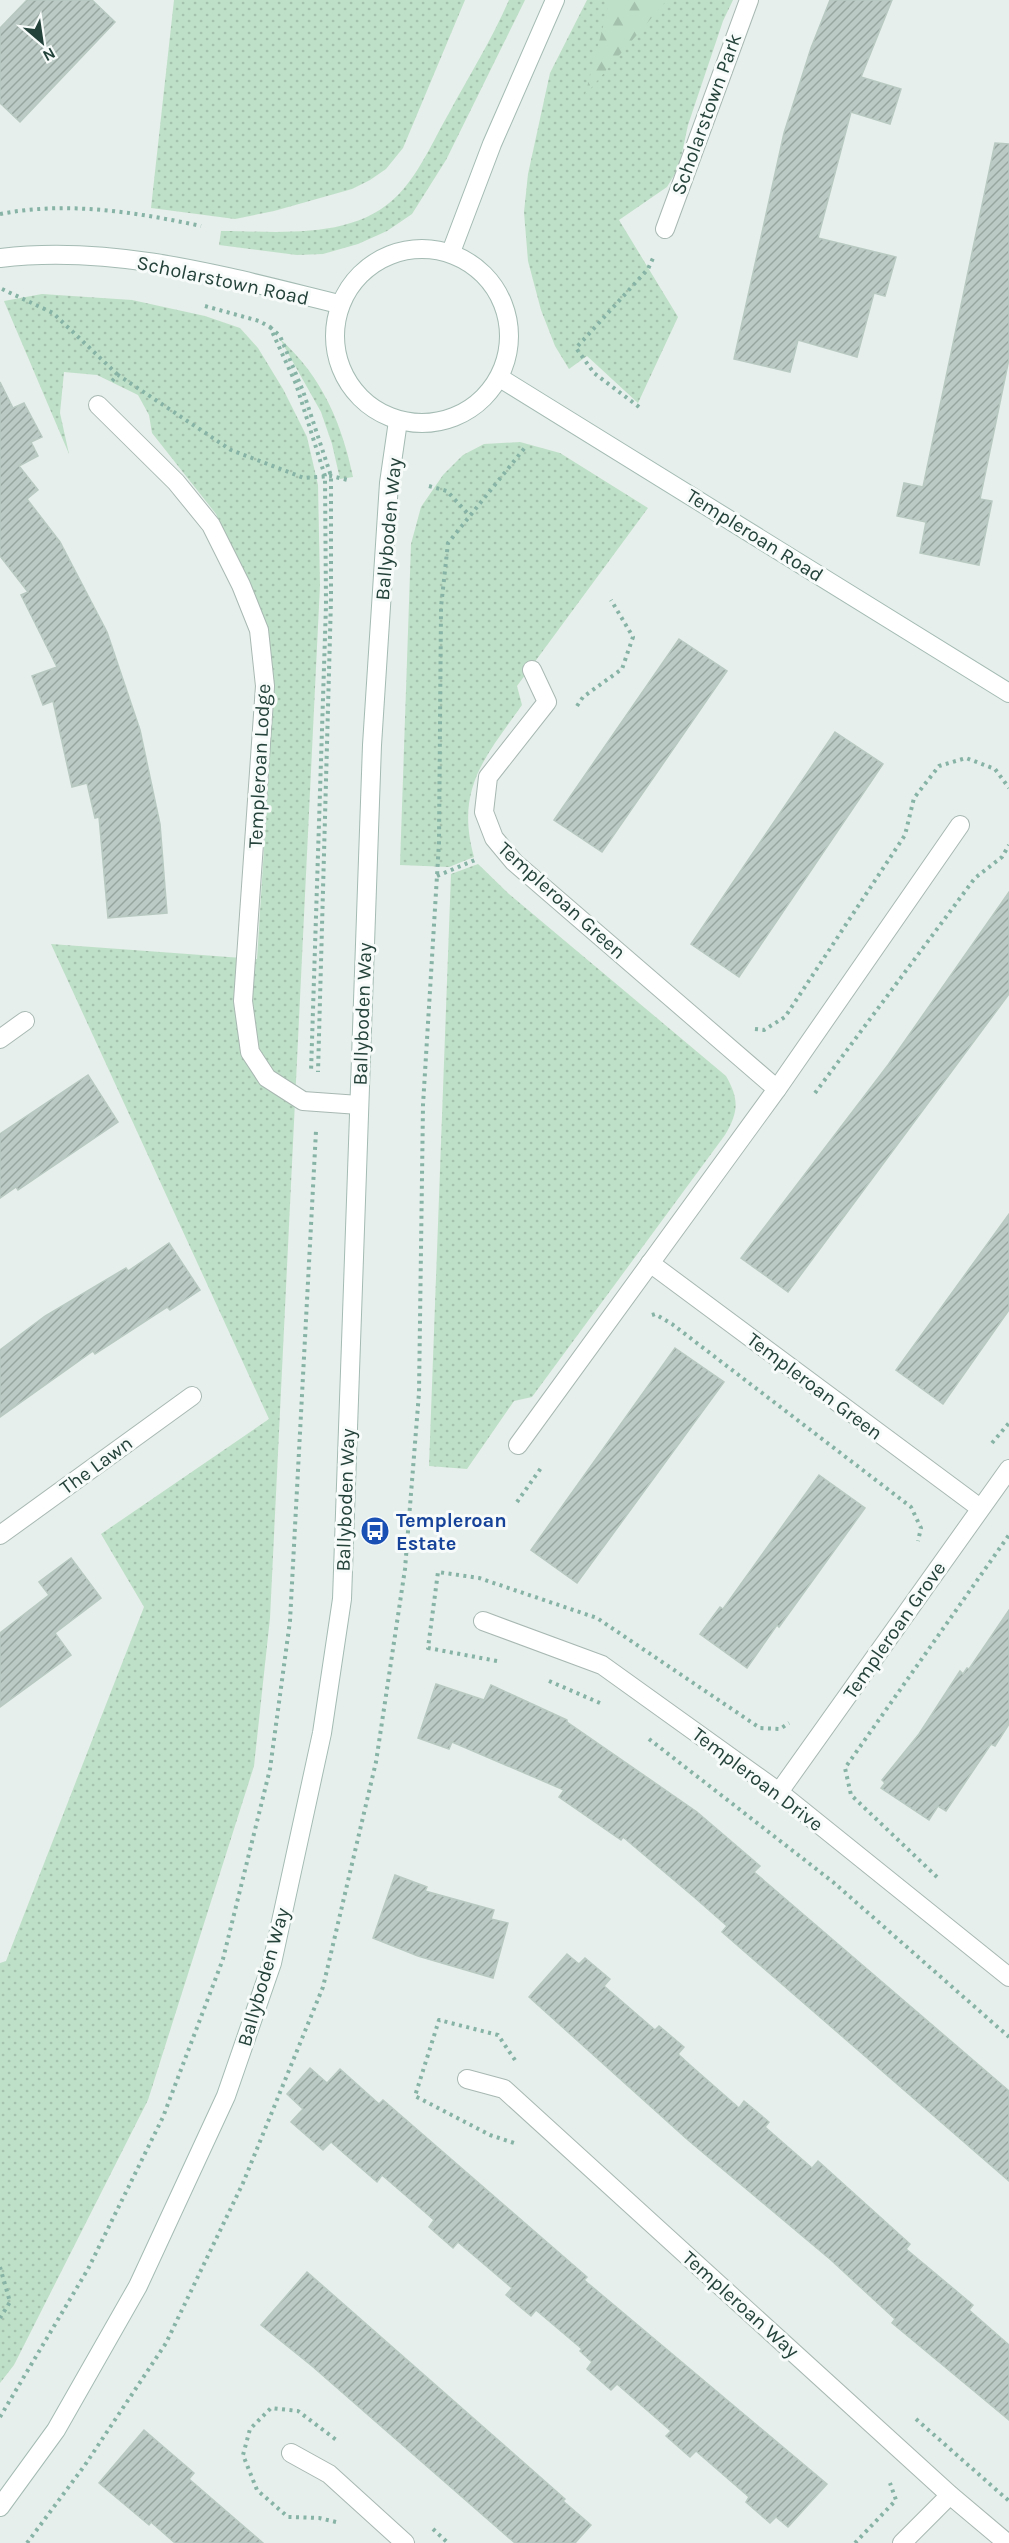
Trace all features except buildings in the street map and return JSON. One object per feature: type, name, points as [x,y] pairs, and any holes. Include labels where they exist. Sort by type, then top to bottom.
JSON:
[{"type":"street","points":[[450,252],[492,144],[555,0]]},
{"type":"street","name":"Scholarstown Park","points":[[665,229],[749,0]]},
{"type":"street","points":[[407,249],[450,252],[480,271],[494,287],[504,305],[509,326],[509,347],[500,378],[483,398],[452,418],[421,424],[398,421],[374,410],[347,382],[338,363],[334,342],[339,304],[357,276],[380,259],[407,249]]},
{"type":"street","name":"Scholarstown Road","points":[[0,258],[64,253],[159,263],[339,304]]},
{"type":"street","name":"Templeroan Road","points":[[500,378],[1009,693]]},
{"type":"street","name":"Templeroan Lodge","points":[[98,405],[176,482],[211,525],[241,585],[259,630],[265,686],[243,1001],[250,1053],[257,1066],[284,1091],[303,1101],[359,1105]]},
{"type":"street","name":"Ballyboden Way","points":[[0,2506],[56,2430],[138,2286],[226,2096],[272,1963],[321,1733],[342,1599],[372,745],[389,483],[398,421]]},
{"type":"street","name":"Templeroan Green","points":[[532,670],[547,702],[488,777],[484,812],[494,838],[514,862],[777,1089]]},
{"type":"street","points":[[518,1445],[777,1089],[960,825]]},
{"type":"street","points":[[0,1039],[25,1021]]},
{"type":"street","name":"Templeroan Green","points":[[650,1263],[980,1508]]},
{"type":"street","name":"The Lawn","points":[[0,1535],[192,1396]]},
{"type":"street","name":"Templeroan Grove","points":[[779,1792],[1009,1469]]},
{"type":"street","name":"Templeroan Drive","points":[[483,1621],[602,1665],[779,1792],[1009,1977]]},
{"type":"street","name":"Templeroan Way","points":[[467,2079],[504,2089],[950,2495],[1007,2543]]},
{"type":"street","points":[[291,2453],[329,2474],[405,2543]]},
{"type":"street","points":[[902,2543],[950,2495]]},
{"type":"path","points":[[0,214],[33,207],[136,212],[201,226]]},
{"type":"path","points":[[639,407],[594,373],[576,348],[648,269],[665,229]]},
{"type":"path","points":[[0,288],[53,313],[118,375],[231,450],[304,478],[331,476],[348,480]]},
{"type":"path","points":[[0,2416],[88,2269],[163,2117],[223,1959],[270,1768],[290,1621],[317,1102],[331,599],[331,476],[299,380],[280,336],[260,321],[198,304]]},
{"type":"path","points":[[270,327],[296,384],[324,476],[326,594],[311,1080]]},
{"type":"path","points":[[107,385],[118,375]]},
{"type":"path","points":[[429,486],[447,491],[470,516],[527,445]]},
{"type":"path","points":[[576,707],[583,697],[622,669],[633,637],[611,600]]},
{"type":"path","points":[[745,1027],[764,1030],[786,1017],[905,835],[914,798],[939,766],[966,758],[995,769],[1009,788]]},
{"type":"path","points":[[811,1097],[975,878],[1002,857],[1009,845]]},
{"type":"path","points":[[437,876],[479,858]]},
{"type":"path","points":[[647,1316],[655,1314],[672,1324],[911,1508],[921,1528],[916,1549]]},
{"type":"path","points":[[988,1448],[1009,1423]]},
{"type":"path","points":[[517,1502],[547,1460]]},
{"type":"path","points":[[942,1881],[851,1795],[845,1768],[1009,1535]]},
{"type":"path","points":[[508,1664],[428,1648],[438,1572],[479,1578],[597,1618],[760,1728],[780,1729],[796,1718]]},
{"type":"path","points":[[546,1679],[606,1706]]},
{"type":"path","points":[[644,1735],[833,1882],[1009,2037]]},
{"type":"path","points":[[0,2267],[10,2302],[0,2318]]},
{"type":"path","points":[[243,2455],[257,2490],[288,2517],[319,2518],[340,2523]]},
{"type":"green space","points":[[174,0],[465,0],[403,148],[386,169],[352,189],[274,211],[235,219],[151,208]]},
{"type":"green space","points":[[509,0],[525,0],[446,160],[412,214],[387,231],[358,244],[323,254],[297,255],[219,245],[221,231],[291,232],[315,230],[361,220],[381,209],[399,194],[414,176],[426,155]]},
{"type":"green space","points":[[587,0],[733,0],[723,21],[688,125],[679,167],[667,187],[619,220],[678,317],[638,403],[587,356],[569,369],[555,346],[541,310],[528,261],[524,212],[528,174],[550,73]]},
{"type":"green space","points":[[610,0],[667,0],[585,95]]},
{"type":"green space","points":[[42,294],[132,300],[205,316],[240,328],[258,348],[283,389],[307,437],[318,485],[320,585],[270,1618],[254,1766],[148,2100],[14,2365],[0,2383],[0,1963],[6,1961],[144,1607],[101,1534],[269,1419],[51,944],[257,959],[269,769],[271,657],[245,576],[216,514],[152,433],[149,415],[138,395],[97,375],[64,372],[60,413],[69,454],[4,301]]},
{"type":"green space","points":[[280,339],[308,369],[328,402],[343,438],[353,477],[340,479],[332,444],[321,412]]},
{"type":"green space","points":[[520,442],[560,453],[648,508],[517,686],[522,705],[486,758],[471,793],[468,812],[474,857],[449,867],[400,865],[411,544],[421,507],[443,475],[463,455],[484,444]]},
{"type":"green space","points":[[478,864],[509,894],[726,1076],[736,1105],[733,1119],[725,1135],[532,1397],[514,1401],[467,1469],[429,1466],[451,874]]},
{"type":"place","name":"Templeroan Estate","points":[[375,1531]]}]
